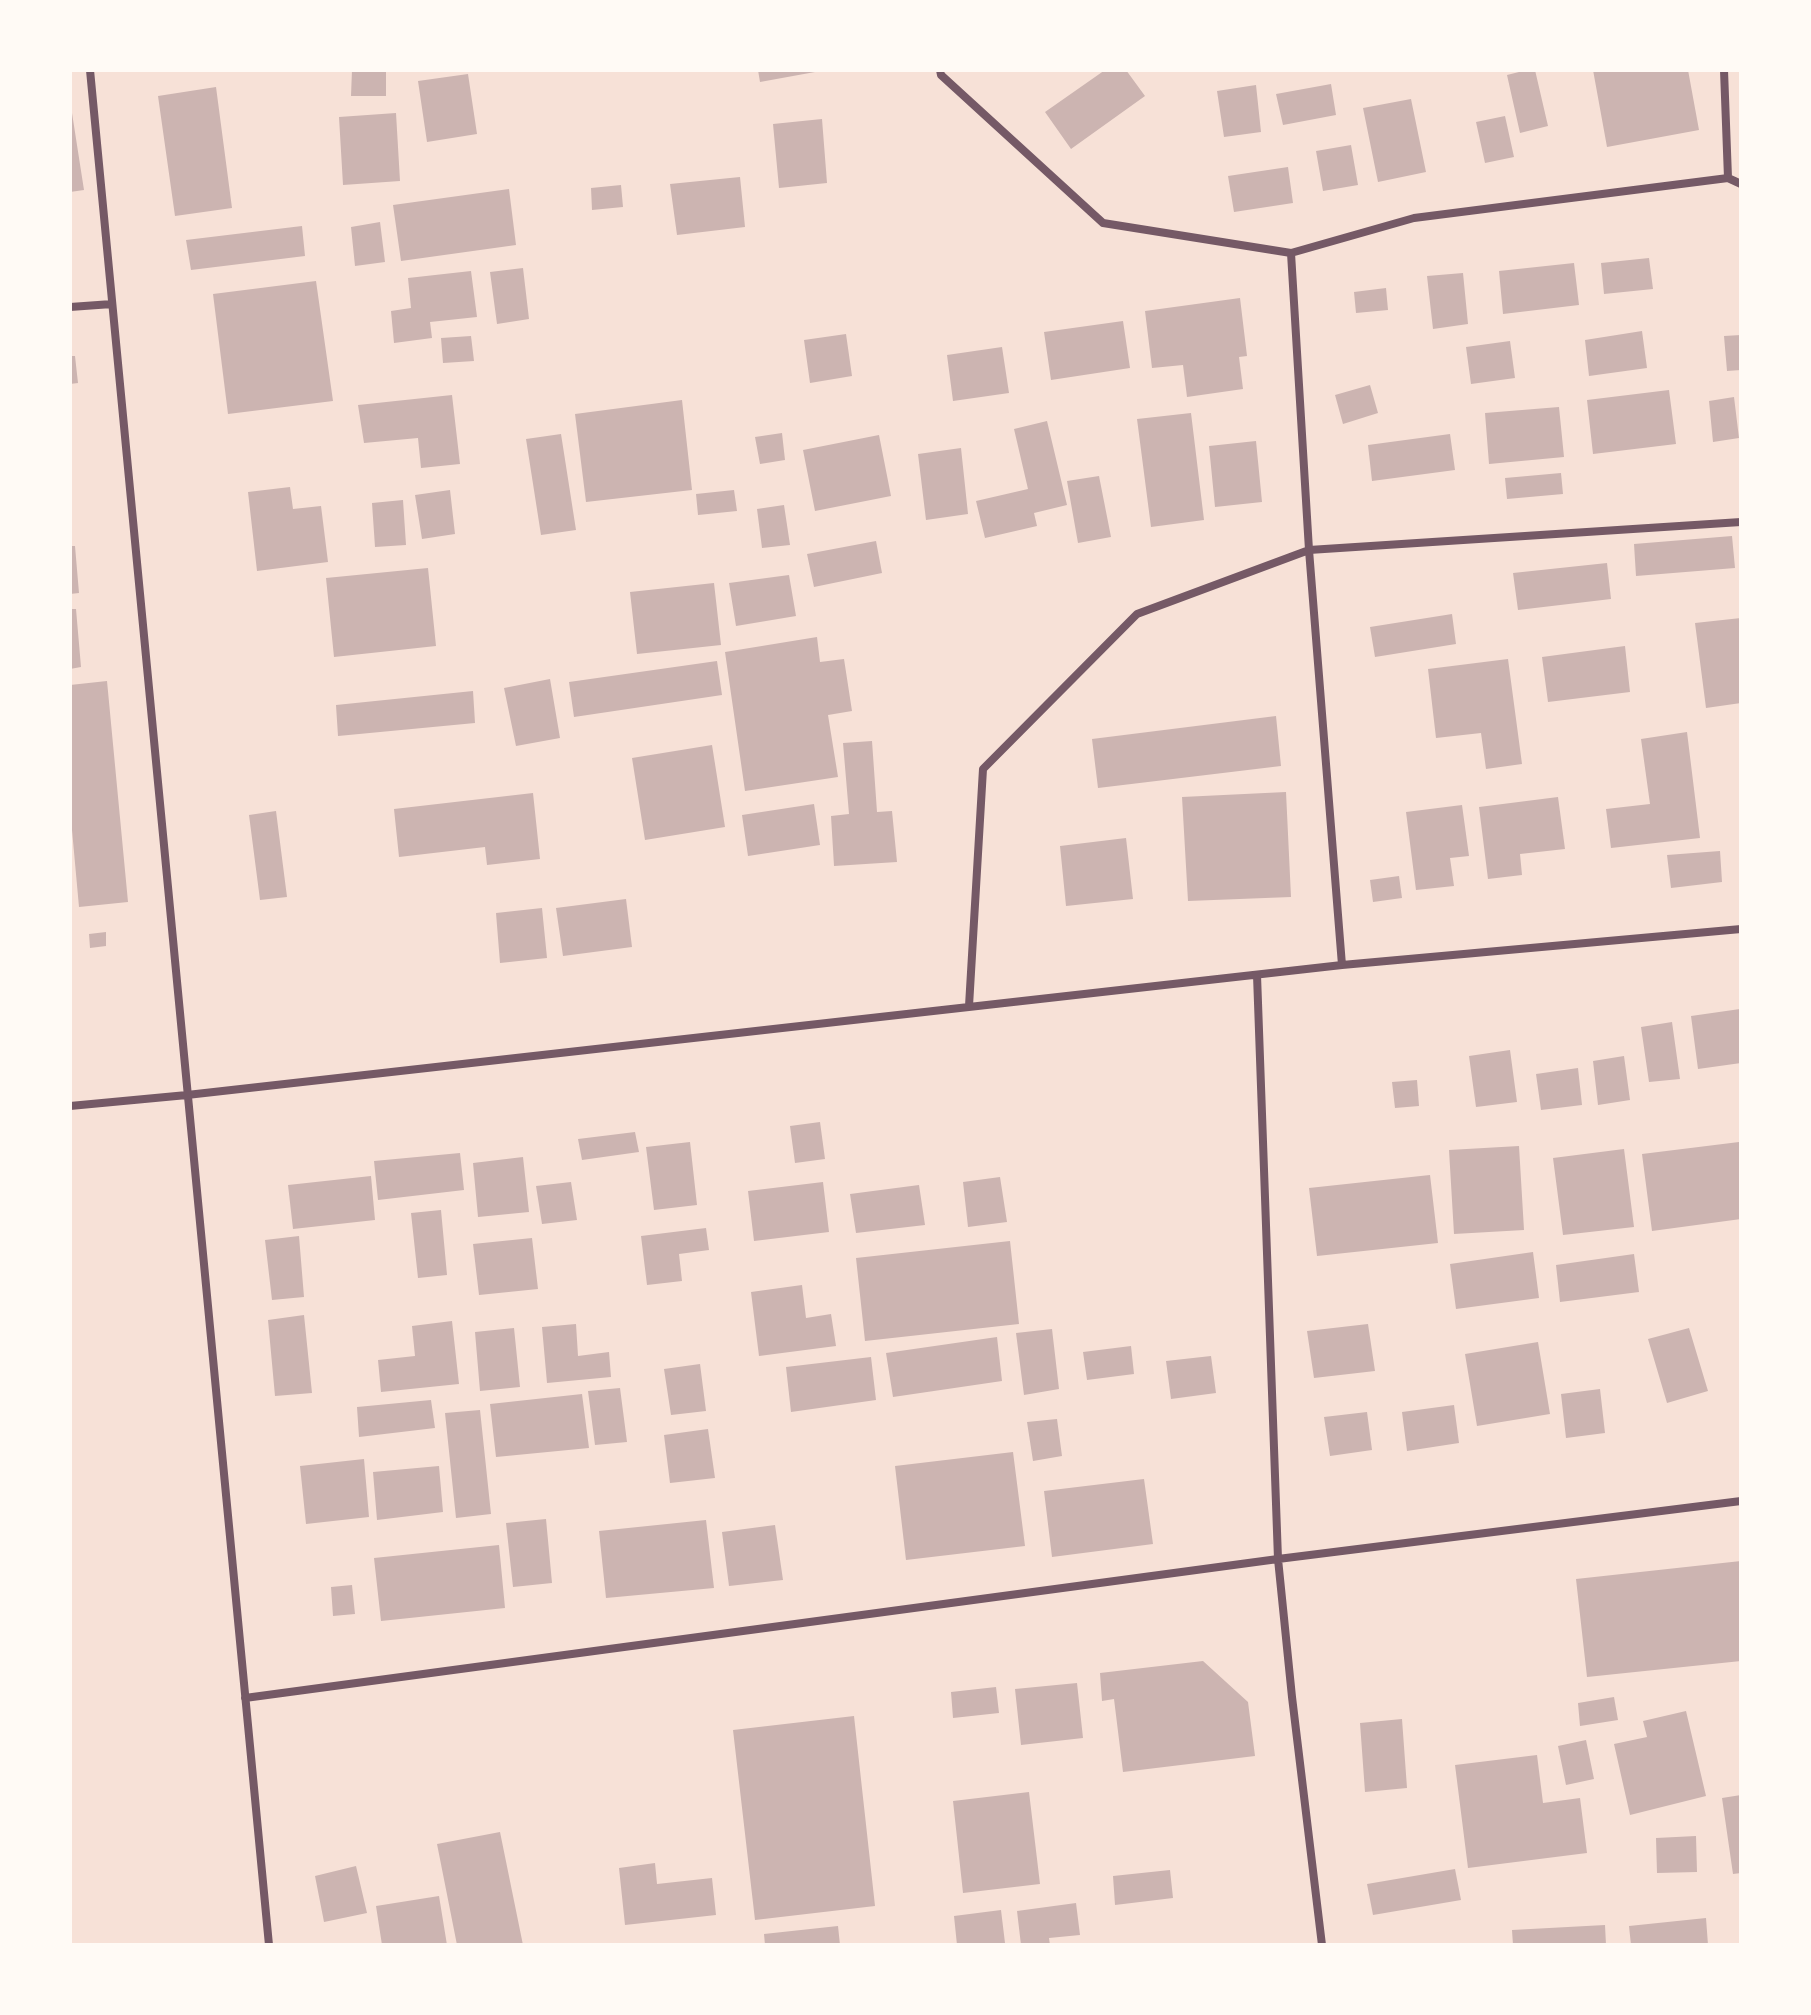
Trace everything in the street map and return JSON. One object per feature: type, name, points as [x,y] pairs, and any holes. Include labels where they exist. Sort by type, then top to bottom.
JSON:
[{"type":"street","points":[[90,70],[269,1945]]},
{"type":"street","points":[[940,70],[941,75],[1103,223],[1291,253],[1414,218],[1728,178],[1741,184]]},
{"type":"street","points":[[1724,70],[1728,178]]},
{"type":"street","points":[[1291,253],[1309,550],[1342,965]]},
{"type":"street","points":[[70,307],[112,304]]},
{"type":"street","points":[[969,1006],[983,769],[1137,614],[1309,550],[1741,522]]},
{"type":"street","points":[[70,1106],[1342,965],[1741,929]]},
{"type":"street","points":[[1257,975],[1278,1559],[1322,1945]]},
{"type":"street","points":[[245,1698],[1278,1559],[1741,1501]]},
{"type":"building","points":[[352,70],[386,70],[386,96],[351,96]]},
{"type":"building","points":[[758,70],[815,70],[815,72],[760,82]]},
{"type":"building","points":[[1105,70],[1126,70],[1145,96],[1071,149],[1045,112]]},
{"type":"building","points":[[1535,70],[1548,126],[1520,133],[1507,75]]},
{"type":"building","points":[[1593,70],[1688,70],[1699,130],[1607,147]]},
{"type":"building","points":[[468,74],[477,134],[427,142],[418,81]]},
{"type":"building","points":[[1331,84],[1336,115],[1283,125],[1276,94]]},
{"type":"building","points":[[1256,85],[1261,132],[1224,137],[1217,91]]},
{"type":"building","points":[[216,87],[232,208],[175,216],[158,96]]},
{"type":"building","points":[[1411,99],[1426,172],[1378,182],[1363,108]]},
{"type":"building","points":[[70,113],[84,190],[70,192]]},
{"type":"building","points":[[396,113],[400,181],[343,185],[339,117]]},
{"type":"building","points":[[1505,116],[1514,157],[1485,163],[1476,122]]},
{"type":"building","points":[[822,119],[827,183],[779,188],[773,124]]},
{"type":"building","points":[[1351,145],[1358,185],[1323,191],[1316,151]]},
{"type":"building","points":[[1288,167],[1293,203],[1234,212],[1228,176]]},
{"type":"building","points":[[740,177],[745,227],[677,235],[670,184]]},
{"type":"building","points":[[621,185],[623,207],[592,210],[591,188]]},
{"type":"building","points":[[509,189],[516,245],[401,261],[393,205]]},
{"type":"building","points":[[380,222],[385,262],[355,266],[351,227]]},
{"type":"building","points":[[302,226],[305,256],[191,270],[186,240]]},
{"type":"building","points":[[1649,258],[1653,289],[1604,294],[1601,263]]},
{"type":"building","points":[[1574,263],[1579,305],[1503,314],[1499,271]]},
{"type":"building","points":[[523,268],[529,319],[497,324],[490,272]]},
{"type":"building","points":[[471,271],[477,317],[430,322],[432,338],[394,343],[391,311],[411,308],[408,278]]},
{"type":"building","points":[[1463,273],[1468,324],[1433,329],[1427,276]]},
{"type":"building","points":[[316,281],[333,401],[228,414],[213,294]]},
{"type":"building","points":[[1386,288],[1388,310],[1356,313],[1354,292]]},
{"type":"building","points":[[1240,298],[1247,356],[1239,357],[1243,389],[1187,397],[1183,365],[1152,368],[1145,311]]},
{"type":"building","points":[[1123,321],[1130,368],[1051,380],[1044,332]]},
{"type":"building","points":[[1642,331],[1647,368],[1589,376],[1585,340]]},
{"type":"building","points":[[846,334],[852,376],[810,383],[804,340]]},
{"type":"building","points":[[1741,335],[1741,370],[1727,371],[1724,336]]},
{"type":"building","points":[[471,336],[474,361],[443,363],[441,338]]},
{"type":"building","points":[[1510,341],[1515,378],[1471,384],[1466,347]]},
{"type":"building","points":[[1002,347],[1009,393],[953,401],[947,355]]},
{"type":"building","points":[[70,356],[75,356],[78,383],[70,384]]},
{"type":"building","points":[[1370,385],[1378,413],[1343,424],[1335,395]]},
{"type":"building","points":[[1669,390],[1676,444],[1593,454],[1587,400]]},
{"type":"building","points":[[452,395],[460,464],[421,468],[418,438],[364,443],[358,405]]},
{"type":"building","points":[[1734,397],[1739,438],[1713,442],[1709,401]]},
{"type":"building","points":[[682,400],[692,490],[586,502],[575,414]]},
{"type":"building","points":[[1559,407],[1564,457],[1489,464],[1485,413]]},
{"type":"building","points":[[1191,413],[1204,520],[1151,527],[1137,419]]},
{"type":"building","points":[[1047,421],[1067,505],[1034,513],[1037,526],[985,538],[976,501],[1028,489],[1014,429]]},
{"type":"building","points":[[782,433],[785,460],[760,464],[755,437]]},
{"type":"building","points":[[561,434],[576,530],[541,535],[526,439]]},
{"type":"building","points":[[1450,434],[1455,470],[1372,481],[1368,445]]},
{"type":"building","points":[[879,435],[891,496],[815,511],[803,450]]},
{"type":"building","points":[[1256,441],[1262,502],[1215,507],[1209,446]]},
{"type":"building","points":[[961,448],[968,514],[926,520],[918,454]]},
{"type":"building","points":[[1561,473],[1563,494],[1507,499],[1505,478]]},
{"type":"building","points":[[1099,476],[1111,537],[1078,543],[1067,481]]},
{"type":"building","points":[[290,487],[293,509],[321,506],[328,562],[257,571],[248,492]]},
{"type":"building","points":[[450,490],[455,534],[422,539],[415,495]]},
{"type":"building","points":[[734,490],[737,511],[698,515],[696,494]]},
{"type":"building","points":[[403,500],[406,545],[375,547],[372,503]]},
{"type":"building","points":[[784,505],[790,545],[762,548],[757,509]]},
{"type":"building","points":[[1732,536],[1735,568],[1636,576],[1634,544]]},
{"type":"building","points":[[876,541],[882,573],[814,587],[807,554]]},
{"type":"building","points":[[70,546],[75,546],[79,593],[70,594]]},
{"type":"building","points":[[1607,563],[1611,599],[1518,610],[1513,573]]},
{"type":"building","points":[[428,568],[436,646],[334,657],[326,578]]},
{"type":"building","points":[[789,575],[796,616],[736,626],[729,583]]},
{"type":"building","points":[[714,583],[721,645],[637,654],[630,592]]},
{"type":"building","points":[[70,609],[76,609],[81,667],[70,669]]},
{"type":"building","points":[[1452,614],[1456,644],[1375,657],[1370,627]]},
{"type":"building","points":[[1741,618],[1741,703],[1706,708],[1695,623]]},
{"type":"building","points":[[817,637],[820,662],[844,659],[852,711],[828,715],[838,777],[745,791],[725,652]]},
{"type":"building","points":[[1625,646],[1630,692],[1548,702],[1542,657]]},
{"type":"building","points":[[1508,659],[1522,764],[1486,769],[1481,733],[1436,738],[1428,669]]},
{"type":"building","points":[[717,661],[722,695],[574,717],[569,682]]},
{"type":"building","points":[[550,679],[560,738],[516,746],[504,688]]},
{"type":"building","points":[[107,681],[128,902],[79,907],[70,808],[70,685]]},
{"type":"building","points":[[473,691],[475,723],[338,736],[336,705]]},
{"type":"building","points":[[1276,716],[1281,766],[1098,788],[1092,739]]},
{"type":"building","points":[[1687,732],[1700,838],[1611,848],[1606,809],[1650,804],[1641,739]]},
{"type":"building","points":[[872,741],[877,812],[892,811],[897,862],[834,866],[831,816],[849,814],[843,743]]},
{"type":"building","points":[[712,745],[725,827],[645,840],[632,758]]},
{"type":"building","points":[[1286,792],[1291,897],[1188,901],[1182,797]]},
{"type":"building","points":[[533,793],[540,859],[487,865],[485,847],[399,857],[394,809]]},
{"type":"building","points":[[1558,797],[1565,849],[1520,854],[1522,875],[1488,879],[1479,807]]},
{"type":"building","points":[[814,804],[820,845],[748,856],[742,815]]},
{"type":"building","points":[[1462,805],[1469,856],[1450,858],[1454,886],[1416,890],[1406,812]]},
{"type":"building","points":[[276,811],[287,897],[260,900],[249,815]]},
{"type":"building","points":[[1126,838],[1133,899],[1066,906],[1060,846]]},
{"type":"building","points":[[1720,851],[1722,882],[1671,888],[1667,855]]},
{"type":"building","points":[[1399,876],[1402,898],[1373,902],[1370,880]]},
{"type":"building","points":[[626,899],[632,947],[563,956],[556,908]]},
{"type":"building","points":[[542,908],[547,958],[500,963],[496,913]]},
{"type":"building","points":[[106,932],[106,946],[90,948],[89,934]]},
{"type":"building","points":[[1740,1009],[1741,1063],[1698,1069],[1691,1016]]},
{"type":"building","points":[[1672,1022],[1680,1079],[1649,1082],[1641,1027]]},
{"type":"building","points":[[1510,1050],[1517,1102],[1476,1107],[1469,1056]]},
{"type":"building","points":[[1624,1056],[1630,1100],[1598,1105],[1593,1061]]},
{"type":"building","points":[[1578,1068],[1582,1105],[1541,1110],[1536,1074]]},
{"type":"building","points":[[1417,1080],[1419,1106],[1395,1108],[1392,1082]]},
{"type":"building","points":[[820,1122],[825,1159],[795,1163],[790,1126]]},
{"type":"building","points":[[635,1132],[639,1152],[582,1160],[578,1139]]},
{"type":"building","points":[[690,1142],[697,1205],[654,1210],[646,1147]]},
{"type":"building","points":[[1739,1142],[1741,1219],[1652,1231],[1642,1154]]},
{"type":"building","points":[[1519,1146],[1524,1230],[1454,1234],[1449,1150]]},
{"type":"building","points":[[1624,1149],[1634,1227],[1563,1235],[1553,1158]]},
{"type":"building","points":[[460,1153],[464,1190],[378,1200],[374,1161]]},
{"type":"building","points":[[523,1157],[529,1212],[478,1217],[473,1163]]},
{"type":"building","points":[[1430,1175],[1438,1243],[1317,1256],[1309,1188]]},
{"type":"building","points":[[371,1176],[375,1220],[293,1229],[288,1185]]},
{"type":"building","points":[[1000,1177],[1007,1222],[968,1227],[963,1182]]},
{"type":"building","points":[[571,1182],[577,1220],[542,1224],[536,1186]]},
{"type":"building","points":[[823,1182],[829,1232],[754,1241],[748,1191]]},
{"type":"building","points":[[919,1185],[925,1225],[856,1233],[850,1194]]},
{"type":"building","points":[[441,1210],[447,1275],[418,1278],[411,1213]]},
{"type":"building","points":[[706,1228],[709,1250],[679,1254],[682,1281],[647,1285],[641,1236]]},
{"type":"building","points":[[299,1236],[304,1297],[272,1300],[265,1240]]},
{"type":"building","points":[[532,1238],[538,1289],[479,1295],[473,1244]]},
{"type":"building","points":[[1010,1241],[1019,1324],[865,1341],[856,1258]]},
{"type":"building","points":[[1533,1252],[1539,1298],[1456,1309],[1450,1264]]},
{"type":"building","points":[[1634,1254],[1639,1292],[1560,1302],[1556,1265]]},
{"type":"building","points":[[802,1285],[806,1318],[831,1314],[836,1346],[759,1356],[751,1292]]},
{"type":"building","points":[[304,1315],[312,1393],[275,1396],[268,1320]]},
{"type":"building","points":[[452,1321],[459,1384],[381,1392],[378,1360],[415,1356],[412,1326]]},
{"type":"building","points":[[576,1324],[578,1356],[609,1352],[611,1377],[547,1383],[542,1327]]},
{"type":"building","points":[[1368,1324],[1375,1371],[1314,1378],[1307,1331]]},
{"type":"building","points":[[514,1328],[520,1387],[480,1391],[475,1332]]},
{"type":"building","points":[[1689,1328],[1708,1391],[1667,1403],[1648,1339]]},
{"type":"building","points":[[1052,1329],[1059,1389],[1024,1395],[1016,1333]]},
{"type":"building","points":[[997,1337],[1002,1381],[893,1397],[886,1353]]},
{"type":"building","points":[[1538,1342],[1550,1414],[1477,1426],[1465,1354]]},
{"type":"building","points":[[1131,1346],[1134,1374],[1087,1380],[1083,1352]]},
{"type":"building","points":[[1211,1356],[1216,1393],[1171,1399],[1166,1361]]},
{"type":"building","points":[[871,1357],[876,1400],[791,1412],[786,1367]]},
{"type":"building","points":[[700,1364],[706,1411],[671,1415],[664,1369]]},
{"type":"building","points":[[620,1388],[627,1442],[595,1445],[588,1391]]},
{"type":"building","points":[[1600,1389],[1605,1433],[1566,1438],[1561,1394]]},
{"type":"building","points":[[582,1394],[589,1448],[496,1457],[490,1404]]},
{"type":"building","points":[[431,1400],[435,1428],[359,1437],[357,1407]]},
{"type":"building","points":[[1454,1405],[1459,1443],[1407,1451],[1402,1412]]},
{"type":"building","points":[[480,1410],[491,1514],[456,1518],[445,1413]]},
{"type":"building","points":[[1367,1412],[1372,1450],[1330,1456],[1324,1417]]},
{"type":"building","points":[[1057,1419],[1062,1456],[1033,1461],[1027,1422]]},
{"type":"building","points":[[708,1429],[715,1478],[670,1483],[664,1435]]},
{"type":"building","points":[[1013,1452],[1025,1546],[906,1560],[895,1466]]},
{"type":"building","points":[[364,1459],[369,1517],[306,1524],[300,1466]]},
{"type":"building","points":[[439,1466],[443,1512],[377,1520],[373,1472]]},
{"type":"building","points":[[1144,1479],[1153,1544],[1052,1557],[1044,1491]]},
{"type":"building","points":[[546,1519],[552,1583],[513,1587],[506,1523]]},
{"type":"building","points":[[706,1520],[714,1588],[606,1598],[599,1531]]},
{"type":"building","points":[[775,1525],[783,1580],[729,1586],[722,1532]]},
{"type":"building","points":[[499,1545],[505,1608],[381,1621],[374,1558]]},
{"type":"building","points":[[1741,1561],[1741,1661],[1587,1677],[1576,1579]]},
{"type":"building","points":[[352,1585],[355,1614],[333,1616],[331,1587]]},
{"type":"building","points":[[1203,1661],[1248,1702],[1255,1756],[1123,1772],[1114,1699],[1102,1701],[1100,1673]]},
{"type":"building","points":[[1077,1683],[1083,1738],[1021,1745],[1015,1689]]},
{"type":"building","points":[[996,1687],[999,1713],[953,1718],[951,1692]]},
{"type":"building","points":[[1614,1697],[1618,1720],[1580,1726],[1578,1703]]},
{"type":"building","points":[[1686,1711],[1706,1796],[1630,1815],[1614,1744],[1647,1737],[1643,1721]]},
{"type":"building","points":[[854,1716],[875,1906],[755,1920],[733,1730]]},
{"type":"building","points":[[1402,1719],[1407,1788],[1365,1792],[1360,1723]]},
{"type":"building","points":[[1586,1740],[1594,1779],[1566,1785],[1558,1746]]},
{"type":"building","points":[[1537,1755],[1543,1803],[1580,1798],[1587,1853],[1468,1868],[1455,1765]]},
{"type":"building","points":[[1029,1792],[1040,1884],[963,1893],[953,1801]]},
{"type":"building","points":[[1741,1795],[1741,1873],[1733,1874],[1722,1798]]},
{"type":"building","points":[[500,1832],[523,1945],[457,1945],[437,1844]]},
{"type":"building","points":[[1696,1836],[1697,1872],[1657,1873],[1656,1838]]},
{"type":"building","points":[[655,1863],[657,1884],[712,1878],[716,1915],[625,1925],[619,1868]]},
{"type":"building","points":[[356,1866],[367,1913],[324,1922],[315,1876]]},
{"type":"building","points":[[1455,1869],[1461,1900],[1373,1915],[1367,1884]]},
{"type":"building","points":[[1170,1870],[1173,1898],[1115,1905],[1113,1876]]},
{"type":"building","points":[[439,1896],[447,1945],[382,1945],[376,1906]]},
{"type":"building","points":[[1076,1903],[1080,1935],[1049,1938],[1050,1945],[1021,1945],[1017,1911]]},
{"type":"building","points":[[1001,1910],[1005,1943],[957,1945],[954,1916]]},
{"type":"building","points":[[1706,1918],[1708,1945],[1631,1945],[1629,1926]]},
{"type":"building","points":[[1605,1925],[1606,1945],[1513,1945],[1512,1930]]},
{"type":"building","points":[[838,1926],[840,1945],[765,1945],[764,1934]]}]
